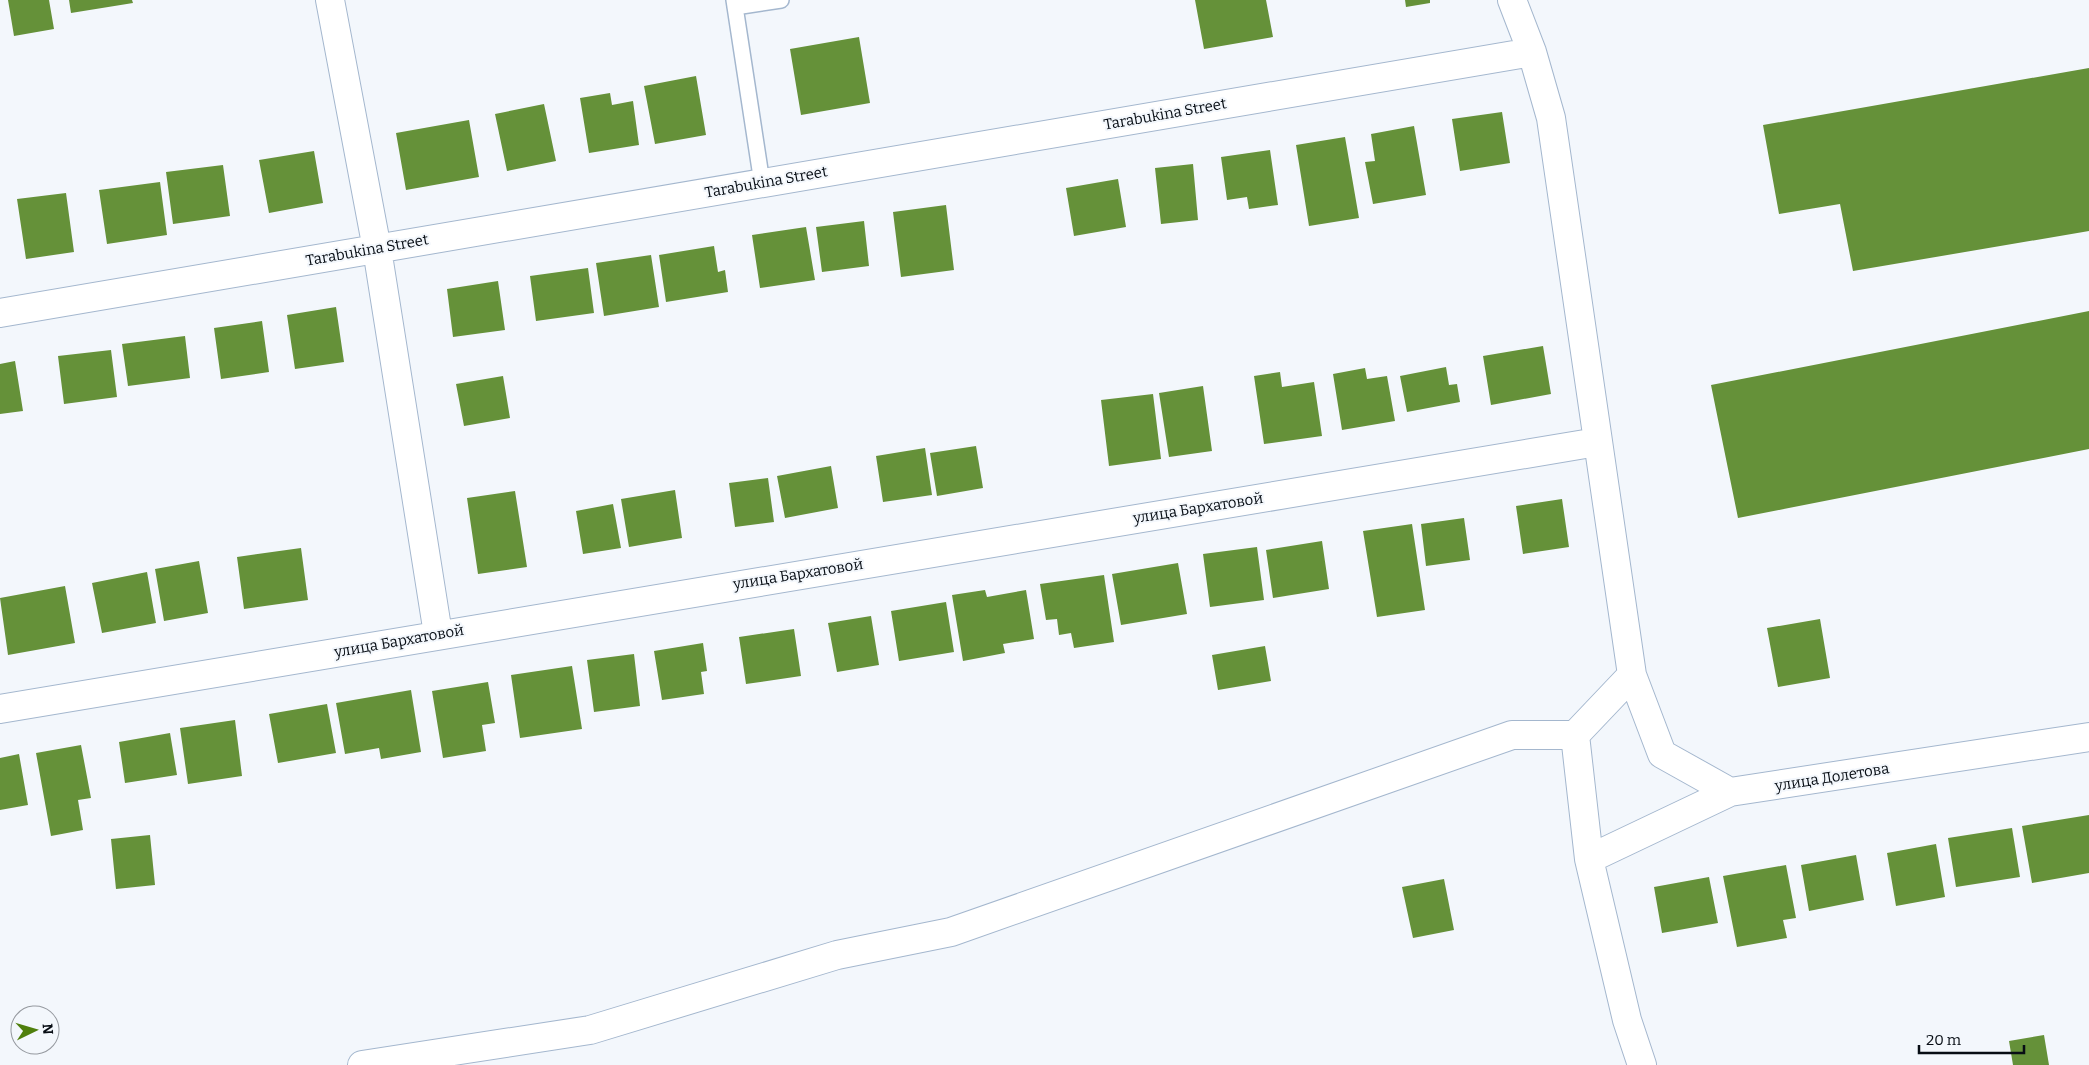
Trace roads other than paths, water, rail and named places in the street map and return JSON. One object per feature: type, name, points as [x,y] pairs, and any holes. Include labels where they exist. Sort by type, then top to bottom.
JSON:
[{"type":"street","points":[[330,0],[377,249],[438,634]]},
{"type":"street","points":[[1512,0],[1532,52],[1551,118],[1632,675],[1662,754],[1730,792]]},
{"type":"street","name":"Tarabukina Street","points":[[0,313],[1532,52]]},
{"type":"street","name":"улица Бархатовой","points":[[0,709],[438,634],[1597,442]]},
{"type":"street","points":[[362,1065],[590,1030],[837,955],[950,932],[1512,735],[1575,735],[1632,675]]},
{"type":"street","points":[[1575,735],[1589,859],[1627,1020],[1642,1065]]},
{"type":"street","name":"улица Долетова","points":[[1589,859],[1730,792],[2089,737]]},
{"type":"lane","points":[[762,183],[734,3],[781,0]]}]
